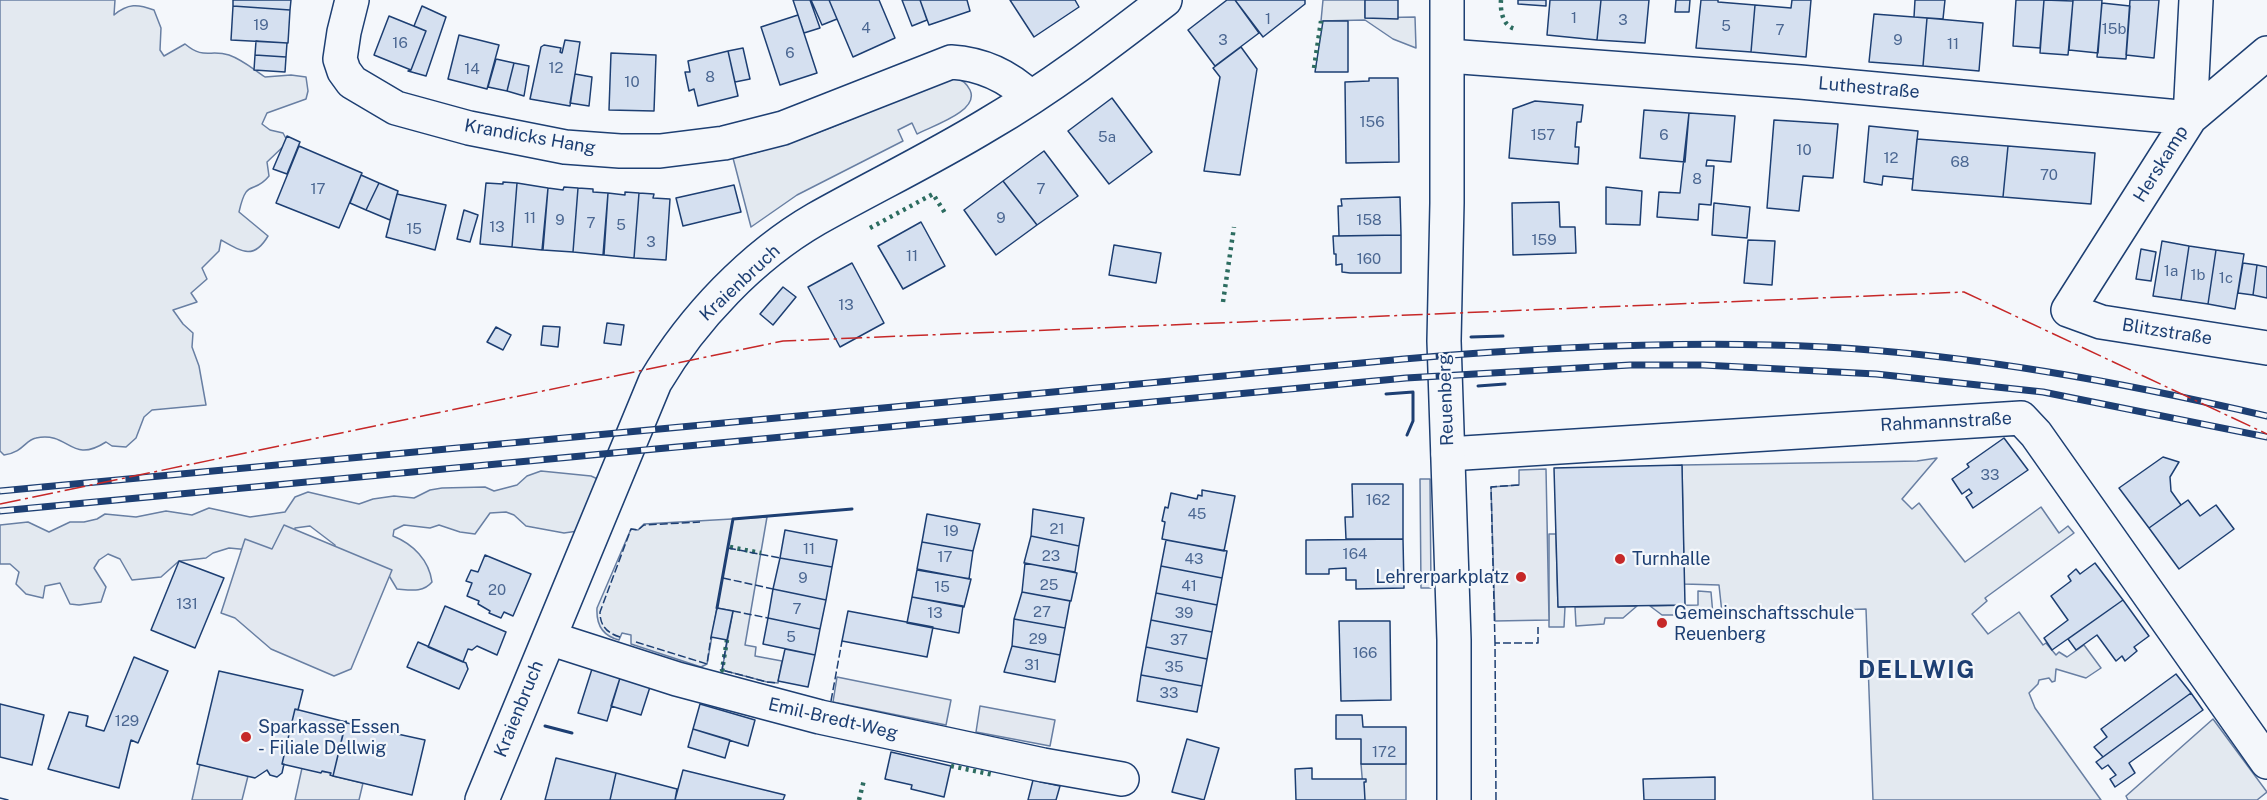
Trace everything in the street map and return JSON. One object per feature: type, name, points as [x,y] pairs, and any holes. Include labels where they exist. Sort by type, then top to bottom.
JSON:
[{"type":"street","name":"Krandicks Hang","points":[[352,0],[340,59],[344,71],[352,82],[396,108],[469,128],[566,147],[660,151],[700,148],[743,139],[801,121],[951,62],[970,64],[994,71],[1013,82],[1030,97]]},
{"type":"street","name":"Kraienbruch","points":[[482,800],[655,382],[673,352],[723,294],[782,243],[815,220],[928,160],[1030,97],[1165,0]]},
{"type":"street","name":"Reuenberg","points":[[1447,0],[1444,341],[1454,640],[1454,800]]},
{"type":"street","name":"Herskamp","points":[[2068,310],[2190,118],[2196,0]]},
{"type":"street","points":[[2190,118],[2267,53]]},
{"type":"street","name":"Luthestraße","points":[[1448,56],[1800,82],[2190,118]]},
{"type":"street","name":"Blitzstraße","points":[[2068,310],[2101,322],[2267,348]]},
{"type":"street","name":"Rahmannstraße","points":[[1448,454],[2021,418],[2043,443],[2267,762]]},
{"type":"street","name":"Emil-Bredt-Weg","points":[[549,638],[677,679],[810,715],[1043,765],[1122,779]]},
{"type":"shaded area","points":[[0,0],[115,0],[114,15],[129,7],[143,7],[154,10],[161,28],[160,50],[164,56],[185,44],[197,52],[222,53],[234,57],[265,77],[291,75],[306,77],[308,91],[306,99],[267,113],[262,124],[270,130],[283,133],[288,142],[267,162],[269,176],[259,185],[248,190],[239,212],[268,236],[258,248],[247,252],[221,240],[219,251],[202,268],[207,279],[191,293],[197,302],[173,310],[193,333],[192,347],[199,366],[206,405],[152,410],[144,417],[136,438],[126,447],[112,446],[106,442],[94,448],[77,449],[47,437],[32,439],[11,453],[4,455],[0,451]]},
{"type":"shaded area","points":[[1323,0],[1365,0],[1365,18],[1415,17],[1416,48],[1393,39],[1365,20],[1321,21]]},
{"type":"shaded area","points":[[956,78],[965,82],[970,90],[971,98],[962,111],[917,134],[912,123],[898,130],[903,141],[797,195],[751,227],[733,158],[813,134],[941,80]]},
{"type":"shaded area","points":[[1937,458],[1902,499],[1912,509],[1919,503],[1965,562],[2041,507],[2059,533],[2068,526],[2074,533],[1985,598],[1987,601],[1972,614],[1988,634],[2019,612],[2043,645],[2046,643],[2056,655],[2059,652],[2067,657],[2084,645],[2101,668],[2086,678],[2056,669],[2055,681],[2052,682],[2049,678],[2039,680],[2029,693],[2035,708],[2101,800],[1873,800],[1866,609],[1722,613],[1719,585],[1684,584],[1682,465],[1917,461]]},
{"type":"shaded area","name":"Lehrerparkplatz","points":[[1546,469],[1549,620],[1495,621],[1491,487],[1519,485],[1519,470]]},
{"type":"shaded area","points":[[541,471],[591,476],[600,480],[578,531],[564,533],[526,526],[514,515],[506,512],[490,513],[475,534],[439,525],[430,528],[404,525],[394,530],[393,536],[407,543],[419,554],[424,560],[432,582],[420,589],[397,589],[388,574],[335,557],[335,545],[310,526],[295,528],[295,538],[291,549],[229,548],[206,558],[179,561],[161,577],[132,580],[120,559],[108,554],[99,560],[94,568],[106,587],[101,602],[79,605],[70,604],[60,583],[45,586],[43,598],[26,594],[16,584],[19,572],[10,564],[0,564],[0,525],[28,522],[49,532],[70,522],[84,522],[97,519],[105,514],[136,517],[166,511],[192,515],[209,508],[250,517],[285,512],[295,497],[308,492],[359,504],[394,496],[414,498],[430,490],[442,488],[485,487],[494,491],[517,485],[527,476]]},
{"type":"shaded area","points":[[1420,479],[1430,479],[1431,588],[1421,588]]},
{"type":"shaded area","points":[[767,517],[745,645],[756,647],[755,656],[782,661],[778,683],[722,670],[733,611],[717,608],[707,664],[701,667],[631,644],[631,635],[622,633],[619,640],[613,638],[599,625],[597,608],[631,529],[638,530],[644,524]]},
{"type":"shaded area","points":[[284,525],[392,570],[351,669],[334,676],[271,649],[235,618],[221,613],[245,539],[272,549]]},
{"type":"shaded area","points":[[1549,534],[1556,534],[1558,607],[1565,607],[1564,627],[1549,627]]},
{"type":"shaded area","points":[[1698,591],[1711,592],[1713,615],[1662,615],[1650,606],[1698,605]]},
{"type":"shaded area","points":[[1637,606],[1623,618],[1605,618],[1604,624],[1576,626],[1575,607]]},
{"type":"shaded area","points":[[837,677],[951,700],[946,725],[833,702]]},
{"type":"shaded area","points":[[980,706],[1055,720],[1050,746],[976,732]]},
{"type":"shaded area","points":[[2213,719],[2267,792],[2257,800],[2128,800],[2126,796]]},
{"type":"shaded area","points":[[200,764],[248,776],[242,800],[192,800]]},
{"type":"shaded area","points":[[1361,764],[1406,764],[1406,800],[1364,800]]},
{"type":"shaded area","points":[[302,768],[331,773],[333,776],[363,783],[359,800],[295,800]]},
{"type":"building","points":[[233,0],[291,0],[290,10],[233,6]]},
{"type":"building","points":[[793,0],[810,0],[820,28],[804,33]]},
{"type":"building","points":[[811,0],[829,0],[837,19],[822,25]]},
{"type":"building","points":[[829,0],[879,0],[895,38],[853,57]]},
{"type":"building","points":[[902,0],[920,0],[927,20],[912,26]]},
{"type":"building","points":[[920,0],[967,0],[970,11],[929,25]]},
{"type":"building","points":[[1010,0],[1075,0],[1079,7],[1034,37]]},
{"type":"building","points":[[1227,0],[1235,0],[1259,33],[1215,66],[1188,30]]},
{"type":"building","points":[[1235,0],[1305,0],[1305,4],[1263,37]]},
{"type":"building","points":[[1365,0],[1398,0],[1398,19],[1365,18]]},
{"type":"building","points":[[1518,0],[1546,0],[1546,6],[1518,4]]},
{"type":"building","points":[[1550,0],[1601,0],[1597,40],[1547,35]]},
{"type":"building","points":[[1601,0],[1649,0],[1645,43],[1597,40]]},
{"type":"building","points":[[1676,0],[1690,0],[1689,12],[1675,12]]},
{"type":"building","points":[[1701,0],[1755,5],[1751,52],[1696,48]]},
{"type":"building","points":[[1792,0],[1811,0],[1806,57],[1751,52],[1755,5],[1791,8]]},
{"type":"building","points":[[1915,0],[1945,0],[1943,19],[1914,17]]},
{"type":"building","points":[[2016,0],[2044,0],[2040,48],[2013,46]]},
{"type":"building","points":[[2044,0],[2073,1],[2068,55],[2040,53]]},
{"type":"building","points":[[2073,0],[2102,0],[2098,53],[2069,50]]},
{"type":"building","points":[[2130,0],[2159,0],[2154,58],[2126,55]]},
{"type":"building","points":[[2102,3],[2130,6],[2126,59],[2097,57]]},
{"type":"building","points":[[233,6],[290,10],[288,43],[231,40]]},
{"type":"building","points":[[422,6],[446,17],[426,76],[408,71],[411,70],[426,31],[414,26]]},
{"type":"building","points":[[1874,14],[1927,18],[1923,66],[1869,62]]},
{"type":"building","points":[[798,15],[817,73],[780,85],[761,27]]},
{"type":"building","points":[[389,16],[426,31],[411,70],[374,55]]},
{"type":"building","points":[[1927,18],[1983,23],[1979,71],[1923,66]]},
{"type":"building","points":[[1323,21],[1348,21],[1348,72],[1315,72]]},
{"type":"building","points":[[459,35],[499,45],[487,89],[448,79]]},
{"type":"building","points":[[565,40],[580,42],[570,106],[530,99],[541,47],[544,45],[561,48],[562,53]]},
{"type":"building","points":[[256,41],[287,43],[286,57],[255,55]]},
{"type":"building","points":[[1241,47],[1257,69],[1240,175],[1204,171],[1220,77],[1213,68]]},
{"type":"building","points":[[743,48],[750,79],[735,82],[728,51]]},
{"type":"building","points":[[728,51],[738,96],[698,106],[694,89],[689,91],[685,72],[690,72],[688,61]]},
{"type":"building","points":[[611,53],[656,55],[654,111],[609,110]]},
{"type":"building","points":[[255,55],[286,57],[285,72],[254,70]]},
{"type":"building","points":[[496,59],[514,63],[507,91],[488,87]]},
{"type":"building","points":[[514,63],[529,66],[524,96],[507,91]]},
{"type":"building","points":[[575,74],[592,77],[589,106],[570,103]]},
{"type":"building","points":[[1369,78],[1398,78],[1399,162],[1346,163],[1345,82],[1369,81]]},
{"type":"building","points":[[1112,98],[1152,152],[1109,184],[1068,131]]},
{"type":"building","points":[[1535,101],[1583,105],[1581,122],[1577,122],[1575,147],[1579,147],[1578,164],[1509,158],[1513,109]]},
{"type":"building","points":[[1644,110],[1689,113],[1685,162],[1640,158]]},
{"type":"building","points":[[1689,113],[1735,116],[1731,162],[1707,160],[1706,166],[1714,166],[1711,205],[1699,204],[1698,220],[1657,217],[1659,192],[1680,193]]},
{"type":"building","points":[[1774,120],[1838,124],[1833,178],[1803,176],[1799,211],[1767,208]]},
{"type":"building","points":[[1869,126],[1918,131],[1913,179],[1883,176],[1882,185],[1864,182]]},
{"type":"building","points":[[287,136],[300,142],[287,174],[273,169]]},
{"type":"building","points":[[1917,139],[2008,146],[2003,197],[1912,190]]},
{"type":"building","points":[[299,146],[362,173],[339,228],[276,203]]},
{"type":"building","points":[[2008,146],[2095,153],[2091,204],[2003,197]]},
{"type":"building","points":[[1044,151],[1078,196],[1037,225],[1003,181]]},
{"type":"building","points":[[361,175],[379,183],[366,210],[350,203]]},
{"type":"building","points":[[1003,181],[1037,225],[996,255],[964,210]]},
{"type":"building","points":[[503,182],[517,183],[512,247],[480,244],[486,183],[503,184]]},
{"type":"building","points":[[379,183],[398,191],[390,220],[366,210]]},
{"type":"building","points":[[517,183],[548,188],[542,250],[512,247]]},
{"type":"building","points":[[734,185],[741,212],[683,226],[676,198]]},
{"type":"building","points":[[564,187],[578,188],[573,252],[543,250],[548,188],[563,190]]},
{"type":"building","points":[[1606,187],[1642,191],[1640,225],[1606,224]]},
{"type":"building","points":[[578,188],[608,193],[603,255],[573,252]]},
{"type":"building","points":[[625,192],[639,193],[634,258],[604,255],[608,193],[625,195]]},
{"type":"building","points":[[639,193],[654,194],[653,198],[670,199],[666,260],[634,258]]},
{"type":"building","points":[[397,194],[446,205],[435,250],[386,237]]},
{"type":"building","points":[[1400,197],[1401,235],[1339,236],[1338,206],[1342,206],[1341,199]]},
{"type":"building","points":[[1559,202],[1560,227],[1575,227],[1576,253],[1513,255],[1512,203]]},
{"type":"building","points":[[1714,203],[1750,207],[1747,238],[1712,235]]},
{"type":"building","points":[[464,210],[478,215],[470,242],[457,239]]},
{"type":"building","points":[[921,222],[945,266],[903,289],[878,246]]},
{"type":"building","points":[[1401,235],[1401,273],[1350,273],[1342,272],[1342,264],[1336,265],[1333,236]]},
{"type":"building","points":[[1748,240],[1775,241],[1772,285],[1744,283]]},
{"type":"building","points":[[2162,241],[2189,246],[2181,300],[2153,296]]},
{"type":"building","points":[[1114,245],[1161,253],[1156,283],[1109,275]]},
{"type":"building","points":[[2189,246],[2216,250],[2208,304],[2181,300]]},
{"type":"building","points":[[2141,249],[2156,252],[2151,281],[2136,279]]},
{"type":"building","points":[[2216,250],[2244,254],[2235,309],[2208,304]]},
{"type":"building","points":[[852,263],[884,323],[840,347],[808,287]]},
{"type":"building","points":[[2243,263],[2257,265],[2253,295],[2238,293]]},
{"type":"building","points":[[2257,265],[2267,267],[2267,298],[2253,295]]},
{"type":"building","points":[[783,287],[796,297],[773,325],[760,314]]},
{"type":"building","points":[[607,323],[624,325],[621,345],[604,343]]},
{"type":"building","points":[[543,326],[560,327],[558,347],[541,345]]},
{"type":"building","points":[[496,327],[511,335],[503,350],[487,342]]},
{"type":"building","points":[[2004,438],[2028,470],[1973,508],[1966,497],[1972,493],[1969,489],[1962,494],[1952,479],[1969,467],[1967,464]]},
{"type":"building","points":[[2163,457],[2179,462],[2170,477],[2171,491],[2181,505],[2149,528],[2119,488]]},
{"type":"building","name":"Turnhalle","points":[[1682,465],[1685,605],[1558,607],[1554,468]]},
{"type":"building","points":[[1352,484],[1403,484],[1403,539],[1346,539],[1345,517],[1353,517]]},
{"type":"building","points":[[1202,490],[1235,496],[1224,551],[1162,539],[1165,522],[1162,521],[1171,493],[1197,499],[1198,495],[1202,496]]},
{"type":"building","points":[[2188,500],[2200,516],[2216,505],[2234,529],[2179,569],[2149,528]]},
{"type":"building","points":[[1033,509],[1084,518],[1079,546],[1031,536]]},
{"type":"building","points":[[927,514],[980,524],[973,551],[922,542]]},
{"type":"building","points":[[785,530],[837,540],[832,567],[780,558]]},
{"type":"building","points":[[1031,536],[1079,546],[1075,572],[1024,563]]},
{"type":"building","points":[[1403,539],[1404,588],[1356,589],[1356,580],[1346,580],[1346,568],[1329,569],[1329,574],[1306,574],[1306,540]]},
{"type":"building","points":[[1166,540],[1227,551],[1222,578],[1161,566]]},
{"type":"building","points":[[922,542],[973,551],[969,579],[917,569]]},
{"type":"building","points":[[485,555],[531,574],[513,616],[504,612],[501,618],[489,613],[490,611],[478,604],[479,601],[467,596],[472,583],[466,581],[471,570],[478,572]]},
{"type":"building","points":[[780,558],[832,567],[826,600],[773,589]]},
{"type":"building","points":[[179,561],[224,578],[195,648],[151,630]]},
{"type":"building","points":[[1025,563],[1077,573],[1071,601],[1022,592]]},
{"type":"building","points":[[2095,563],[2123,600],[2052,650],[2044,638],[2068,620],[2051,596],[2071,581],[2068,576],[2076,569],[2080,574]]},
{"type":"building","points":[[1161,566],[1222,578],[1217,605],[1156,593]]},
{"type":"building","points":[[917,570],[971,579],[964,607],[912,597]]},
{"type":"building","points":[[773,589],[826,600],[820,629],[768,618]]},
{"type":"building","points":[[1022,592],[1070,601],[1065,628],[1014,619]]},
{"type":"building","points":[[1156,593],[1217,605],[1212,632],[1151,620]]},
{"type":"building","points":[[912,597],[963,606],[959,633],[907,623]]},
{"type":"building","points":[[2123,600],[2149,636],[2134,647],[2137,651],[2125,661],[2122,656],[2116,661],[2097,635],[2076,650],[2068,639]]},
{"type":"building","points":[[445,606],[506,632],[497,655],[477,646],[472,650],[468,649],[463,662],[428,647]]},
{"type":"building","points":[[717,608],[733,611],[727,640],[711,637]]},
{"type":"building","points":[[848,611],[933,627],[927,657],[842,641]]},
{"type":"building","points":[[768,618],[820,629],[815,655],[763,644]]},
{"type":"building","points":[[1014,619],[1065,628],[1060,655],[1012,646]]},
{"type":"building","points":[[1151,620],[1212,632],[1207,659],[1146,647]]},
{"type":"building","points":[[1339,621],[1390,621],[1391,700],[1341,701]]},
{"type":"building","points":[[418,642],[466,663],[468,669],[459,689],[407,667]]},
{"type":"building","points":[[1012,646],[1060,655],[1055,682],[1004,672]]},
{"type":"building","points":[[1146,647],[1207,659],[1202,686],[1141,675]]},
{"type":"building","points":[[785,649],[815,655],[808,687],[778,681]]},
{"type":"building","points":[[134,657],[168,671],[138,743],[131,740],[119,788],[48,769],[69,712],[88,716],[86,726],[104,731]]},
{"type":"building","points":[[592,669],[620,678],[607,721],[578,713]]},
{"type":"building","name":"Sparkasse Essen - Filiale Dellwig","points":[[219,671],[303,690],[298,710],[295,709],[282,773],[277,777],[270,775],[267,770],[255,778],[197,764]]},
{"type":"building","points":[[2176,674],[2191,693],[2103,757],[2094,747],[2107,737],[2101,729]]},
{"type":"building","points":[[1141,675],[1202,686],[1197,712],[1137,701]]},
{"type":"building","points":[[620,678],[650,687],[641,715],[611,706]]},
{"type":"building","points":[[2191,693],[2203,710],[2129,763],[2135,773],[2115,787],[2110,779],[2116,775],[2108,765],[2102,769],[2096,762]]},
{"type":"building","points":[[0,704],[44,715],[32,765],[0,757]]},
{"type":"building","points":[[700,704],[755,720],[748,746],[693,729]]},
{"type":"building","points":[[295,709],[346,722],[333,776],[330,775],[331,773],[322,771],[321,773],[282,764]]},
{"type":"building","points":[[1336,715],[1362,715],[1363,727],[1406,727],[1406,764],[1361,764],[1361,739],[1336,739]]},
{"type":"building","points":[[346,721],[425,740],[412,795],[333,776]]},
{"type":"building","points":[[693,729],[730,740],[725,758],[688,747]]},
{"type":"building","points":[[1187,739],[1219,748],[1204,800],[1172,792]]},
{"type":"building","points":[[891,752],[951,766],[944,797],[911,789],[912,785],[885,779]]},
{"type":"building","points":[[556,758],[616,773],[610,800],[545,800]]},
{"type":"building","points":[[1312,768],[1312,779],[1366,779],[1364,782],[1365,800],[1296,800],[1295,769]]},
{"type":"building","points":[[683,770],[785,795],[783,800],[675,800]]},
{"type":"building","points":[[616,773],[677,789],[675,800],[610,800]]},
{"type":"building","points":[[1715,777],[1715,800],[1644,800],[1643,779]]},
{"type":"building","points":[[1033,780],[1060,786],[1056,800],[1028,800]]},
{"type":"tram line","points":[[0,798],[8,800]]},
{"type":"railway","points":[[0,491],[1404,359],[1614,346],[1772,345],[1936,356],[2102,381],[2267,416]]},
{"type":"railway","points":[[0,511],[1406,378],[1630,365],[1703,365],[1876,374],[2043,392],[2267,437]]},
{"type":"hedge","points":[[1501,0],[1505,22],[1516,29]]},
{"type":"hedge","points":[[1314,68],[1321,21]]},
{"type":"hedge","points":[[870,228],[933,194],[945,213]]},
{"type":"hedge","points":[[1223,302],[1234,227]]},
{"type":"hedge","points":[[730,547],[761,553]]},
{"type":"hedge","points":[[724,671],[722,670],[727,640]]},
{"type":"hedge","points":[[951,766],[994,775]]},
{"type":"hedge","points":[[859,800],[864,780]]},
{"type":"fence","points":[[1495,643],[1491,487],[1519,485]]},
{"type":"fence","points":[[620,637],[605,628],[600,612],[631,529],[638,530],[644,525],[700,522]]},
{"type":"fence","points":[[728,548],[780,558]]},
{"type":"fence","points":[[723,578],[773,589]]},
{"type":"fence","points":[[733,611],[768,618]]},
{"type":"fence","points":[[1496,800],[1495,643],[1538,643],[1538,627]]},
{"type":"fence","points":[[636,642],[707,664],[711,637]]},
{"type":"fence","points":[[727,640],[722,670],[778,683]]},
{"type":"fence","points":[[831,701],[842,641]]},
{"type":"wall","points":[[1471,337],[1503,336]]},
{"type":"wall","points":[[1478,386],[1505,384]]},
{"type":"wall","points":[[1386,394],[1413,392],[1413,421],[1407,435]]},
{"type":"wall","points":[[717,608],[733,519],[852,509]]},
{"type":"wall","points":[[545,726],[572,733]]},
{"type":"power","points":[[0,504],[783,341],[1964,292],[2267,434]]},
{"type":"place","name":"Turnhalle","points":[[1620,559]]},
{"type":"place","name":"Lehrerparkplatz","points":[[1521,577]]},
{"type":"place","name":"Gemeinschaftsschule Reuenberg","points":[[1662,623]]},
{"type":"place","name":"Sparkasse Essen - Filiale Dellwig","points":[[246,737]]},
{"type":"district","name":"DELLWIG","points":[[1917,671]]}]
